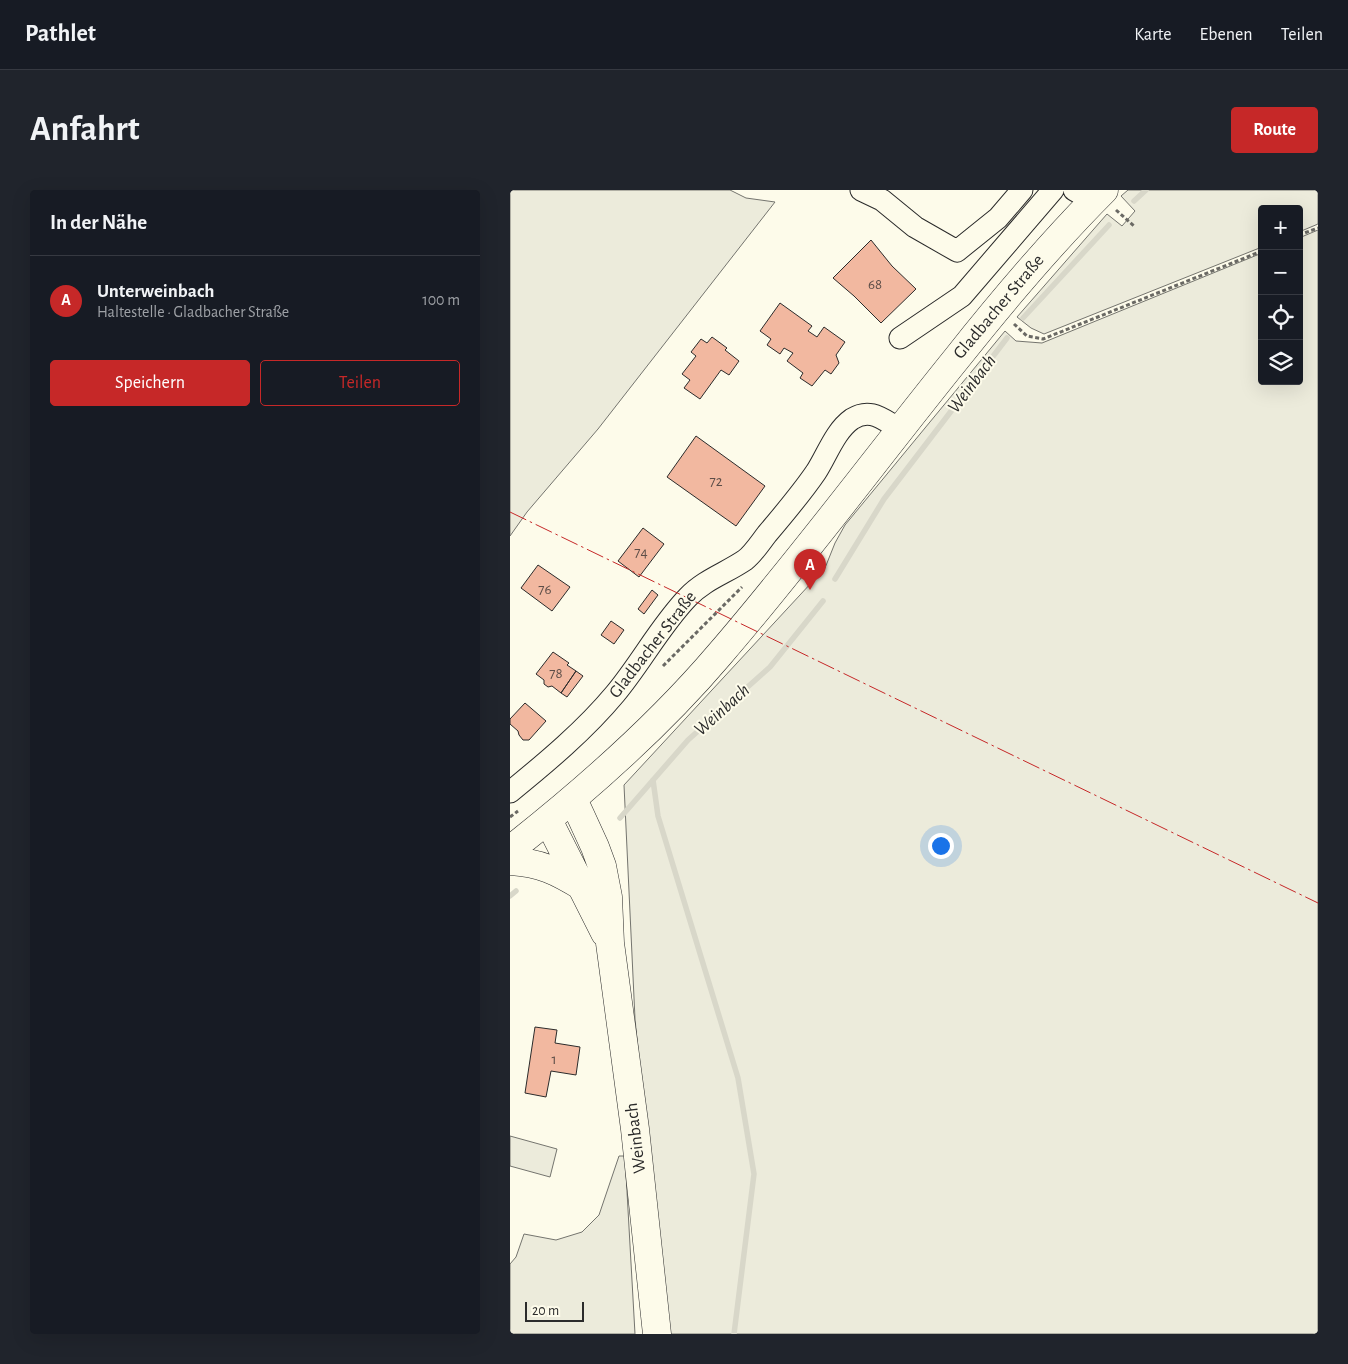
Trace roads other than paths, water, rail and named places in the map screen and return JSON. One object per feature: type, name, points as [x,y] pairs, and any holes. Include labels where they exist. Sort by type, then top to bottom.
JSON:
[{"type":"main road","name":"Gladbacher Straße","points":[[510,850],[573,799],[644,734],[717,658],[794,565],[900,429],[1090,194]]},
{"type":"main road","name":"Weinbach","points":[[573,799],[602,866],[608,897],[610,944],[636,1129],[657,1334]]},
{"type":"main road","name":"Weinbach","points":[[548,820],[610,944]]},
{"type":"main road","points":[[510,860],[534,864],[559,872],[583,887]]},
{"type":"lane","points":[[861,190],[882,200],[915,227],[957,251],[998,218],[1022,190]]},
{"type":"lane","points":[[900,338],[962,296],[1052,190]]},
{"type":"lane","name":"Gladbacher Straße","points":[[510,792],[574,737],[614,695],[644,657],[675,611],[690,595],[704,582],[746,559],[781,518],[816,472],[841,429],[846,424],[863,413],[874,414],[900,429]]},
{"type":"waterway","name":"Weinbach","points":[[1134,201],[1146,190]]},
{"type":"waterway","name":"Weinbach","points":[[1023,318],[1109,225]]},
{"type":"waterway","name":"Weinbach","points":[[835,579],[884,499],[1007,338]]},
{"type":"waterway","name":"Weinbach","points":[[620,818],[688,740],[770,667],[823,601]]},
{"type":"waterway","points":[[653,780],[658,816],[738,1078],[754,1174],[734,1334]]},
{"type":"waterway","name":"Weinbach","points":[[510,896],[516,891]]},
{"type":"place","name":"Unterweinbach","points":[[810,590]]}]
